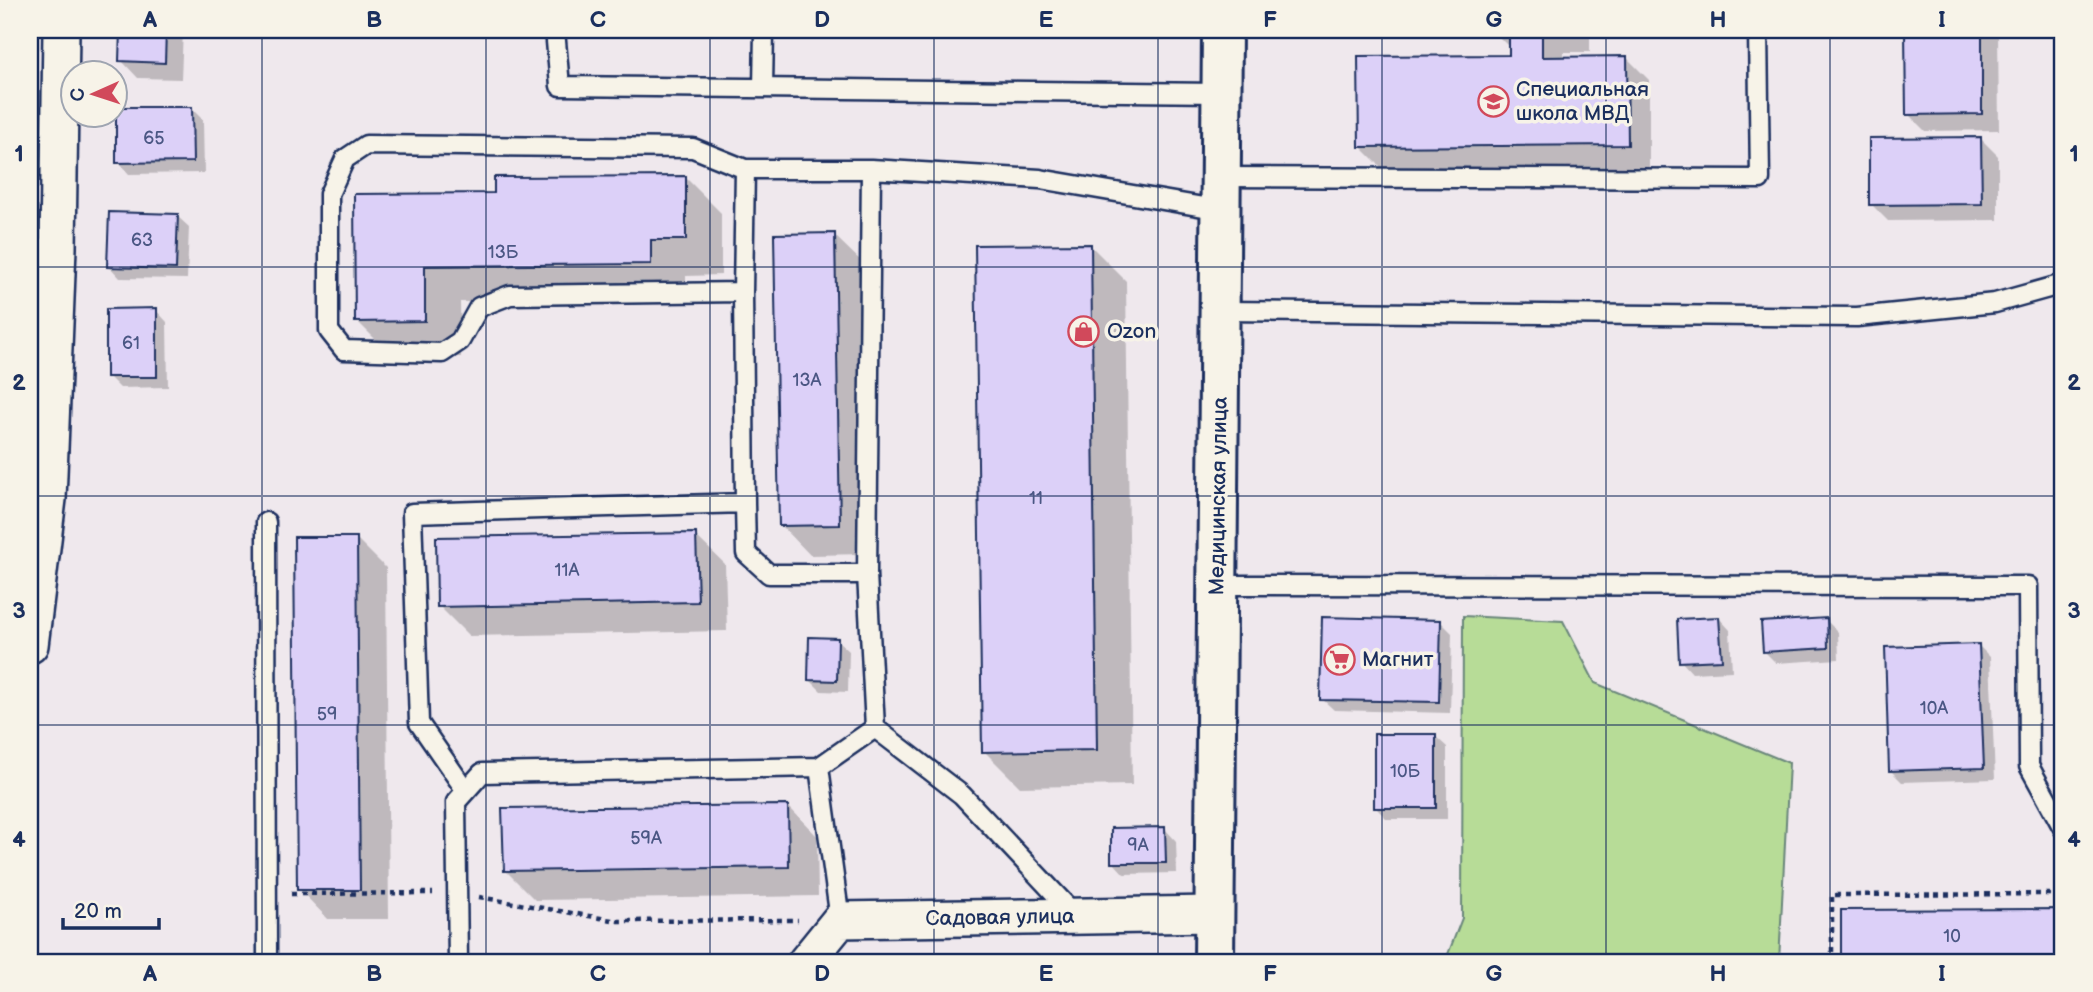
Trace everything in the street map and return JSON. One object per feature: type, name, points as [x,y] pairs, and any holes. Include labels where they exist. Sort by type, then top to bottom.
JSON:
[{"type":"main road","name":"Медицинская улица","points":[[1214,962],[1222,30]]},
{"type":"street","points":[[30,645],[48,499],[43,298],[61,30]]},
{"type":"street","name":"Садовая улица","points":[[840,920],[1213,914]]},
{"type":"street","points":[[806,962],[840,920]]},
{"type":"lane","points":[[555,30],[560,86],[1222,93]]},
{"type":"lane","points":[[763,88],[764,30]]},
{"type":"lane","points":[[743,292],[510,295],[479,307],[460,341],[442,353],[344,350],[329,331],[329,194],[345,159],[366,145],[693,148],[745,169],[871,169],[1221,193],[1760,179],[1758,30]]},
{"type":"lane","points":[[745,169],[743,292],[746,553],[769,574],[867,574]]},
{"type":"lane","points":[[871,169],[867,574],[875,728],[962,795],[1076,916]]},
{"type":"lane","points":[[1219,311],[1857,317],[1995,303],[2063,284]]},
{"type":"lane","points":[[466,791],[419,723],[412,513],[745,503]]},
{"type":"lane","points":[[266,522],[267,962]]},
{"type":"lane","points":[[1217,585],[2028,586],[2029,766],[2063,828]]},
{"type":"lane","points":[[458,962],[456,802],[482,773],[820,767],[875,728]]},
{"type":"lane","points":[[820,767],[840,920]]},
{"type":"path","points":[[267,894],[457,893],[618,922],[840,920]]},
{"type":"path","points":[[1832,962],[1832,895],[2063,894]]},
{"type":"green space","points":[[1463,616],[1563,621],[1595,683],[1789,763],[1779,962],[1445,962],[1462,918]]},
{"type":"building","points":[[120,30],[166,30],[165,63],[119,60]]},
{"type":"building","name":"Специальная школа МВД","points":[[1509,30],[1569,30],[1542,31],[1542,57],[1627,56],[1628,145],[1359,147],[1358,56],[1509,55]]},
{"type":"building","points":[[1905,30],[1982,30],[1982,114],[1906,115]]},
{"type":"building","points":[[130,107],[192,107],[193,162],[116,163],[116,130],[130,130]]},
{"type":"building","points":[[1981,137],[1982,204],[1869,205],[1869,138]]},
{"type":"building","points":[[686,176],[686,240],[651,240],[651,264],[425,266],[425,321],[355,322],[354,194],[494,193],[494,177]]},
{"type":"building","points":[[109,212],[178,214],[176,269],[107,267]]},
{"type":"building","points":[[835,233],[840,525],[779,526],[774,234]]},
{"type":"building","points":[[1091,244],[1097,750],[982,752],[975,245]]},
{"type":"building","points":[[157,308],[157,377],[106,377],[106,309]]},
{"type":"building","points":[[696,533],[698,602],[437,607],[436,537]]},
{"type":"building","points":[[294,537],[357,537],[360,890],[297,890]]},
{"type":"building","points":[[1322,617],[1441,620],[1439,702],[1320,700]]},
{"type":"building","points":[[1719,617],[1722,660],[1679,662],[1677,619]]},
{"type":"building","points":[[1827,618],[1828,648],[1763,652],[1761,622]]},
{"type":"building","points":[[809,637],[838,638],[837,681],[808,680]]},
{"type":"building","points":[[1979,644],[1984,768],[1889,771],[1885,647]]},
{"type":"building","points":[[1374,734],[1436,734],[1436,808],[1374,808]]},
{"type":"building","points":[[788,805],[789,867],[504,871],[502,808]]},
{"type":"building","points":[[1165,827],[1166,863],[1111,863],[1111,828]]},
{"type":"building","points":[[2063,909],[2063,962],[1841,962],[1841,910]]},
{"type":"place","name":"Специальная школа МВД","points":[[1493,101]]},
{"type":"place","name":"Ozon","points":[[1084,331]]},
{"type":"place","name":"Магнит","points":[[1339,659]]}]
